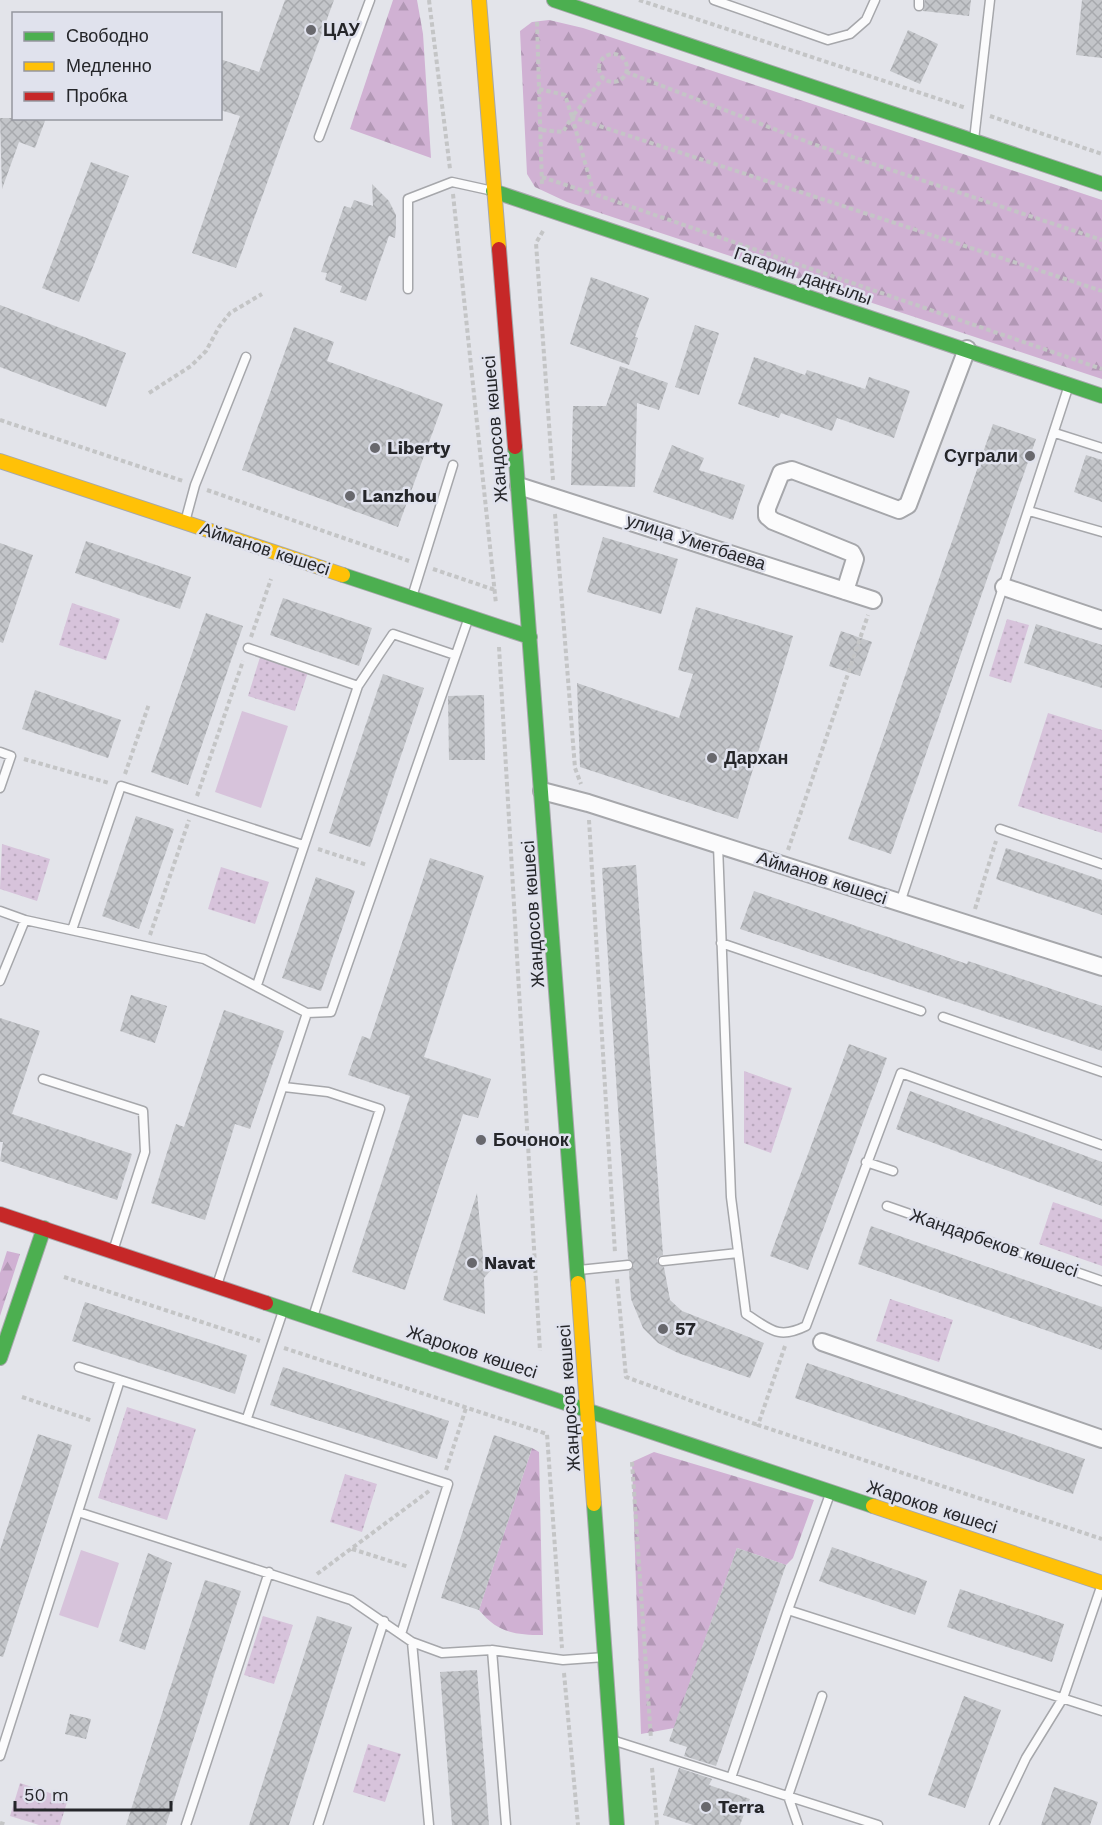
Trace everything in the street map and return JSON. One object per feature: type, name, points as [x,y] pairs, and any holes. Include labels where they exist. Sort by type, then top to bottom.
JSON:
[{"type":"main road","name":"Жандосов көшесі","points":[[479,0],[519,486],[617,1825]]},
{"type":"main road","points":[[554,0],[1102,184]]},
{"type":"main road","name":"Гагарин даңғылы","points":[[493,191],[1102,396]]},
{"type":"main road","name":"Айманов көшесі","points":[[0,461],[530,637]]},
{"type":"main road","name":"Жароков көшесі","points":[[1,1219],[44,1228],[217,1285],[1102,1583]]},
{"type":"main road","points":[[0,1358],[44,1228]]},
{"type":"street","points":[[845,591],[855,559],[852,553],[767,516],[767,508],[781,473],[792,470],[898,510],[904,509],[908,505],[967,350]]},
{"type":"street","name":"улица Уметбаева","points":[[519,486],[873,600]]},
{"type":"street","points":[[1004,587],[1102,620]]},
{"type":"street","name":"Айманов көшесі","points":[[542,791],[588,803],[1102,967]]},
{"type":"street","points":[[822,1342],[1102,1439]]},
{"type":"lane","points":[[319,137],[370,0]]},
{"type":"lane","points":[[714,0],[828,40],[850,34],[866,20],[875,0]]},
{"type":"lane","points":[[974,141],[990,0]]},
{"type":"lane","points":[[408,289],[408,199],[452,182],[493,191]]},
{"type":"lane","points":[[185,522],[195,485],[246,357]]},
{"type":"lane","points":[[900,903],[1055,433],[1069,384]]},
{"type":"lane","points":[[1055,433],[1102,448]]},
{"type":"lane","points":[[412,597],[453,465]]},
{"type":"lane","points":[[1029,511],[1102,532]]},
{"type":"lane","points":[[0,911],[25,920],[204,959],[257,985],[306,1013],[331,1011],[469,616]]},
{"type":"lane","points":[[257,985],[358,686],[393,634],[456,655]]},
{"type":"lane","points":[[248,648],[358,686]]},
{"type":"lane","points":[[0,752],[11,756],[0,788]]},
{"type":"lane","points":[[72,930],[121,786],[303,844]]},
{"type":"lane","points":[[1000,829],[1102,864]]},
{"type":"lane","points":[[718,845],[731,1197],[746,1314],[776,1332],[790,1334],[806,1326],[901,1073],[1102,1145]]},
{"type":"lane","points":[[0,981],[25,920]]},
{"type":"lane","points":[[721,943],[921,1011]]},
{"type":"lane","points":[[217,1285],[284,1087],[306,1013]]},
{"type":"lane","points":[[943,1017],[1102,1072]]},
{"type":"lane","points":[[43,1079],[143,1111],[145,1152],[113,1251]]},
{"type":"lane","points":[[284,1087],[328,1092],[380,1109],[313,1317]]},
{"type":"lane","points":[[866,1162],[893,1171]]},
{"type":"lane","name":"Жандарбеков көшесі","points":[[887,1206],[1102,1281]]},
{"type":"lane","points":[[663,1261],[738,1253]]},
{"type":"lane","points":[[578,1270],[628,1265]]},
{"type":"lane","points":[[247,1418],[284,1308]]},
{"type":"lane","points":[[79,1367],[247,1418],[448,1484],[401,1634]]},
{"type":"lane","points":[[0,1756],[120,1380]]},
{"type":"lane","points":[[731,1778],[831,1493]]},
{"type":"lane","points":[[78,1512],[351,1600],[412,1642],[442,1653],[492,1650],[563,1660],[605,1657]]},
{"type":"lane","points":[[186,1825],[269,1572]]},
{"type":"lane","points":[[994,1825],[1026,1758],[1063,1698],[1102,1583]]},
{"type":"lane","points":[[789,1610],[1102,1711]]},
{"type":"lane","points":[[318,1825],[384,1621]]},
{"type":"lane","points":[[412,1642],[429,1825]]},
{"type":"lane","points":[[492,1650],[506,1825]]},
{"type":"lane","points":[[798,1825],[788,1796],[822,1696]]},
{"type":"lane","points":[[611,1740],[878,1825]]},
{"type":"path","points":[[429,0],[452,182],[496,605]]},
{"type":"path","points":[[639,0],[1102,154]]},
{"type":"path","points":[[537,22],[542,130],[542,195]]},
{"type":"path","points":[[610,55],[623,59],[626,72],[616,82],[603,78],[599,71],[600,63],[610,55]]},
{"type":"path","points":[[626,72],[813,144],[1102,240]]},
{"type":"path","points":[[542,130],[563,132],[603,78]]},
{"type":"path","points":[[539,89],[565,95],[594,194]]},
{"type":"path","points":[[572,117],[1102,291]]},
{"type":"path","points":[[542,177],[1102,369]]},
{"type":"path","points":[[149,393],[191,366],[206,351],[219,327],[230,313],[262,294]]},
{"type":"path","points":[[0,420],[195,485],[495,590]]},
{"type":"path","points":[[146,947],[271,579]]},
{"type":"path","points":[[782,866],[873,600]]},
{"type":"path","points":[[499,640],[540,1351]]},
{"type":"path","points":[[11,756],[121,786],[149,704]]},
{"type":"path","points":[[588,803],[616,1266],[626,1377],[758,1425],[1102,1539]]},
{"type":"path","points":[[969,925],[1000,829]]},
{"type":"path","points":[[303,844],[381,870]]},
{"type":"path","points":[[64,1276],[547,1434],[563,1660],[578,1825]]},
{"type":"path","points":[[758,1425],[790,1334]]},
{"type":"path","points":[[22,1397],[105,1425]]},
{"type":"path","points":[[304,1584],[442,1482],[466,1407]]},
{"type":"path","points":[[632,1462],[657,1825]]},
{"type":"path","points":[[352,1549],[421,1570]]},
{"type":"path","points":[[0,1822],[7,1825]]},
{"type":"shaded area","points":[[72,603],[120,619],[106,660],[59,645]]},
{"type":"shaded area","points":[[1007,619],[1029,625],[1011,683],[989,676]]},
{"type":"shaded area","points":[[261,654],[309,669],[295,711],[248,696]]},
{"type":"shaded area","points":[[242,711],[288,726],[261,808],[215,792]]},
{"type":"shaded area","points":[[1048,713],[1102,730],[1102,833],[1018,806]]},
{"type":"shaded area","points":[[2,844],[50,859],[37,901],[0,889]]},
{"type":"shaded area","points":[[221,867],[269,882],[255,924],[208,909]]},
{"type":"shaded area","points":[[744,1071],[792,1088],[771,1153],[744,1143]]},
{"type":"shaded area","points":[[1053,1202],[1102,1219],[1102,1266],[1039,1244]]},
{"type":"shaded area","points":[[890,1299],[953,1320],[939,1362],[876,1341]]},
{"type":"shaded area","points":[[127,1407],[196,1429],[167,1520],[98,1498]]},
{"type":"shaded area","points":[[345,1474],[377,1484],[362,1532],[330,1522]]},
{"type":"shaded area","points":[[81,1550],[119,1563],[98,1628],[59,1615]]},
{"type":"shaded area","points":[[263,1616],[293,1625],[274,1684],[244,1675]]},
{"type":"shaded area","points":[[368,1744],[401,1754],[385,1802],[353,1792]]},
{"type":"shaded area","points":[[20,1783],[68,1799],[60,1825],[39,1825],[10,1816]]},
{"type":"green space","points":[[393,0],[417,0],[423,34],[431,158],[350,129]]},
{"type":"green space","points":[[549,20],[583,28],[1102,200],[1102,379],[567,202],[535,187],[527,174],[520,31],[532,22]]},
{"type":"green space","points":[[7,1251],[20,1254],[0,1316],[0,1273]]},
{"type":"green space","points":[[532,1448],[539,1452],[543,1635],[515,1633],[500,1628],[479,1610]]},
{"type":"green space","points":[[654,1452],[814,1500],[793,1558],[786,1565],[737,1548],[674,1728],[641,1734],[632,1462]]},
{"type":"building","points":[[285,0],[334,0],[236,268],[192,253],[240,116],[222,111],[222,60],[259,72]]},
{"type":"building","points":[[925,0],[971,0],[969,16],[923,11]]},
{"type":"building","points":[[1082,0],[1102,0],[1102,58],[1076,55]]},
{"type":"building","points":[[908,30],[938,44],[920,84],[890,71]]},
{"type":"building","points":[[0,118],[45,120],[35,148],[19,142],[2,189]]},
{"type":"building","points":[[91,162],[129,176],[79,302],[42,288]]},
{"type":"building","points":[[372,184],[389,201],[396,215],[396,227],[395,238],[389,236],[366,301],[340,292],[342,286],[325,280],[327,273],[321,272],[344,206],[351,208],[354,200],[373,206]]},
{"type":"building","points":[[591,277],[649,298],[635,337],[638,338],[629,365],[570,344]]},
{"type":"building","points":[[0,305],[126,353],[106,407],[0,367]]},
{"type":"building","points":[[695,325],[719,333],[699,395],[675,387]]},
{"type":"building","points":[[294,327],[334,342],[327,361],[443,404],[398,527],[242,470]]},
{"type":"building","points":[[754,357],[805,375],[807,370],[865,389],[869,377],[910,391],[894,438],[837,418],[832,431],[781,413],[779,418],[738,404]]},
{"type":"building","points":[[620,366],[668,383],[659,410],[637,403],[635,487],[571,485],[573,406],[606,406]]},
{"type":"building","points":[[993,424],[1036,439],[891,854],[848,839]]},
{"type":"building","points":[[672,445],[704,458],[699,470],[745,485],[733,520],[653,492]]},
{"type":"building","points":[[1086,455],[1102,460],[1102,502],[1074,492]]},
{"type":"building","points":[[603,537],[678,559],[661,614],[587,592]]},
{"type":"building","points":[[86,541],[191,577],[180,609],[75,573]]},
{"type":"building","points":[[0,543],[33,555],[3,643],[0,642]]},
{"type":"building","points":[[283,598],[372,628],[359,666],[270,635]]},
{"type":"building","points":[[696,607],[793,636],[738,819],[580,767],[577,683],[679,718],[693,674],[678,670]]},
{"type":"building","points":[[206,613],[243,626],[188,785],[151,772]]},
{"type":"building","points":[[1036,624],[1102,645],[1102,688],[1024,663]]},
{"type":"building","points":[[841,631],[872,642],[860,676],[829,666]]},
{"type":"building","points":[[383,674],[424,688],[370,847],[329,833]]},
{"type":"building","points":[[35,690],[121,720],[108,758],[22,729]]},
{"type":"building","points":[[484,695],[485,760],[449,760],[448,696]]},
{"type":"building","points":[[136,816],[174,829],[139,929],[102,916]]},
{"type":"building","points":[[1006,848],[1102,880],[1102,915],[996,879]]},
{"type":"building","points":[[430,858],[484,876],[424,1057],[491,1079],[478,1118],[463,1114],[405,1290],[352,1272],[410,1096],[348,1075],[362,1036],[370,1039]]},
{"type":"building","points":[[636,865],[663,1255],[657,1258],[657,1262],[664,1267],[670,1300],[682,1311],[764,1343],[750,1378],[678,1353],[658,1343],[643,1328],[631,1299],[629,1271],[634,1265],[628,1259],[602,868]]},
{"type":"building","points":[[316,877],[355,891],[321,991],[282,978]]},
{"type":"building","points":[[754,891],[967,964],[968,961],[1102,1006],[1102,1051],[740,929]]},
{"type":"building","points":[[131,995],[167,1006],[155,1043],[120,1031]]},
{"type":"building","points":[[224,1010],[284,1031],[250,1129],[235,1124],[205,1220],[151,1203],[176,1124],[184,1127]]},
{"type":"building","points":[[0,1018],[40,1031],[12,1114],[132,1154],[117,1200],[0,1161],[3,1142],[0,1142]]},
{"type":"building","points":[[849,1044],[887,1058],[808,1270],[770,1256]]},
{"type":"building","points":[[910,1091],[1102,1162],[1102,1206],[896,1129]]},
{"type":"building","name":"Navat","points":[[477,1193],[483,1256],[491,1270],[484,1278],[485,1314],[443,1300]]},
{"type":"building","points":[[871,1226],[1102,1307],[1102,1350],[858,1264]]},
{"type":"building","points":[[85,1302],[247,1355],[235,1394],[72,1341]]},
{"type":"building","points":[[807,1363],[1085,1459],[1073,1494],[795,1398]]},
{"type":"building","points":[[283,1367],[449,1421],[437,1459],[270,1405]]},
{"type":"building","points":[[38,1434],[72,1445],[3,1657],[0,1656],[0,1550]]},
{"type":"building","points":[[494,1435],[532,1448],[479,1610],[441,1598]]},
{"type":"building","points":[[832,1547],[927,1581],[915,1615],[819,1581]]},
{"type":"building","points":[[737,1548],[786,1565],[716,1766],[684,1756],[687,1747],[669,1741]]},
{"type":"building","points":[[148,1553],[172,1563],[145,1650],[119,1641]]},
{"type":"building","points":[[205,1580],[241,1591],[166,1825],[126,1825]]},
{"type":"building","points":[[960,1589],[1064,1624],[1052,1662],[947,1627]]},
{"type":"building","points":[[317,1616],[352,1627],[289,1825],[249,1825]]},
{"type":"building","points":[[477,1670],[489,1825],[452,1825],[440,1672]]},
{"type":"building","points":[[964,1696],[1001,1710],[965,1808],[928,1795]]},
{"type":"building","points":[[70,1714],[91,1719],[86,1739],[65,1734]]},
{"type":"building","name":"Terra","points":[[679,1768],[712,1779],[709,1785],[750,1799],[740,1825],[693,1825],[663,1815]]},
{"type":"building","points":[[1054,1787],[1098,1802],[1090,1825],[1041,1825]]},
{"type":"traffic: fast","points":[[554,0],[1102,184]]},
{"type":"traffic: fast","points":[[493,191],[1102,396]]},
{"type":"traffic: fast","points":[[515,447],[578,1283]]},
{"type":"traffic: fast","points":[[343,575],[530,637]]},
{"type":"traffic: fast","points":[[0,1358],[44,1228]]},
{"type":"traffic: fast","points":[[266,1303],[873,1506]]},
{"type":"traffic: fast","points":[[594,1504],[617,1825]]},
{"type":"traffic: slow","points":[[479,0],[499,249]]},
{"type":"traffic: slow","points":[[0,461],[343,575]]},
{"type":"traffic: slow","points":[[578,1283],[594,1504]]},
{"type":"traffic: slow","points":[[873,1506],[1102,1583]]},
{"type":"traffic: jam","points":[[499,249],[515,447]]},
{"type":"traffic: jam","points":[[0,1214],[266,1303]]},
{"type":"place","name":"ЦАУ","points":[[311,30]]},
{"type":"place","name":"Liberty","points":[[375,448]]},
{"type":"place","name":"Суграли","points":[[1030,456]]},
{"type":"place","name":"Lanzhou","points":[[350,496]]},
{"type":"place","name":"Дархан","points":[[712,758]]},
{"type":"place","name":"Бочонок","points":[[481,1140]]},
{"type":"place","name":"Navat","points":[[472,1263]]},
{"type":"place","name":"57","points":[[663,1329]]},
{"type":"place","name":"Terra","points":[[706,1807]]}]
